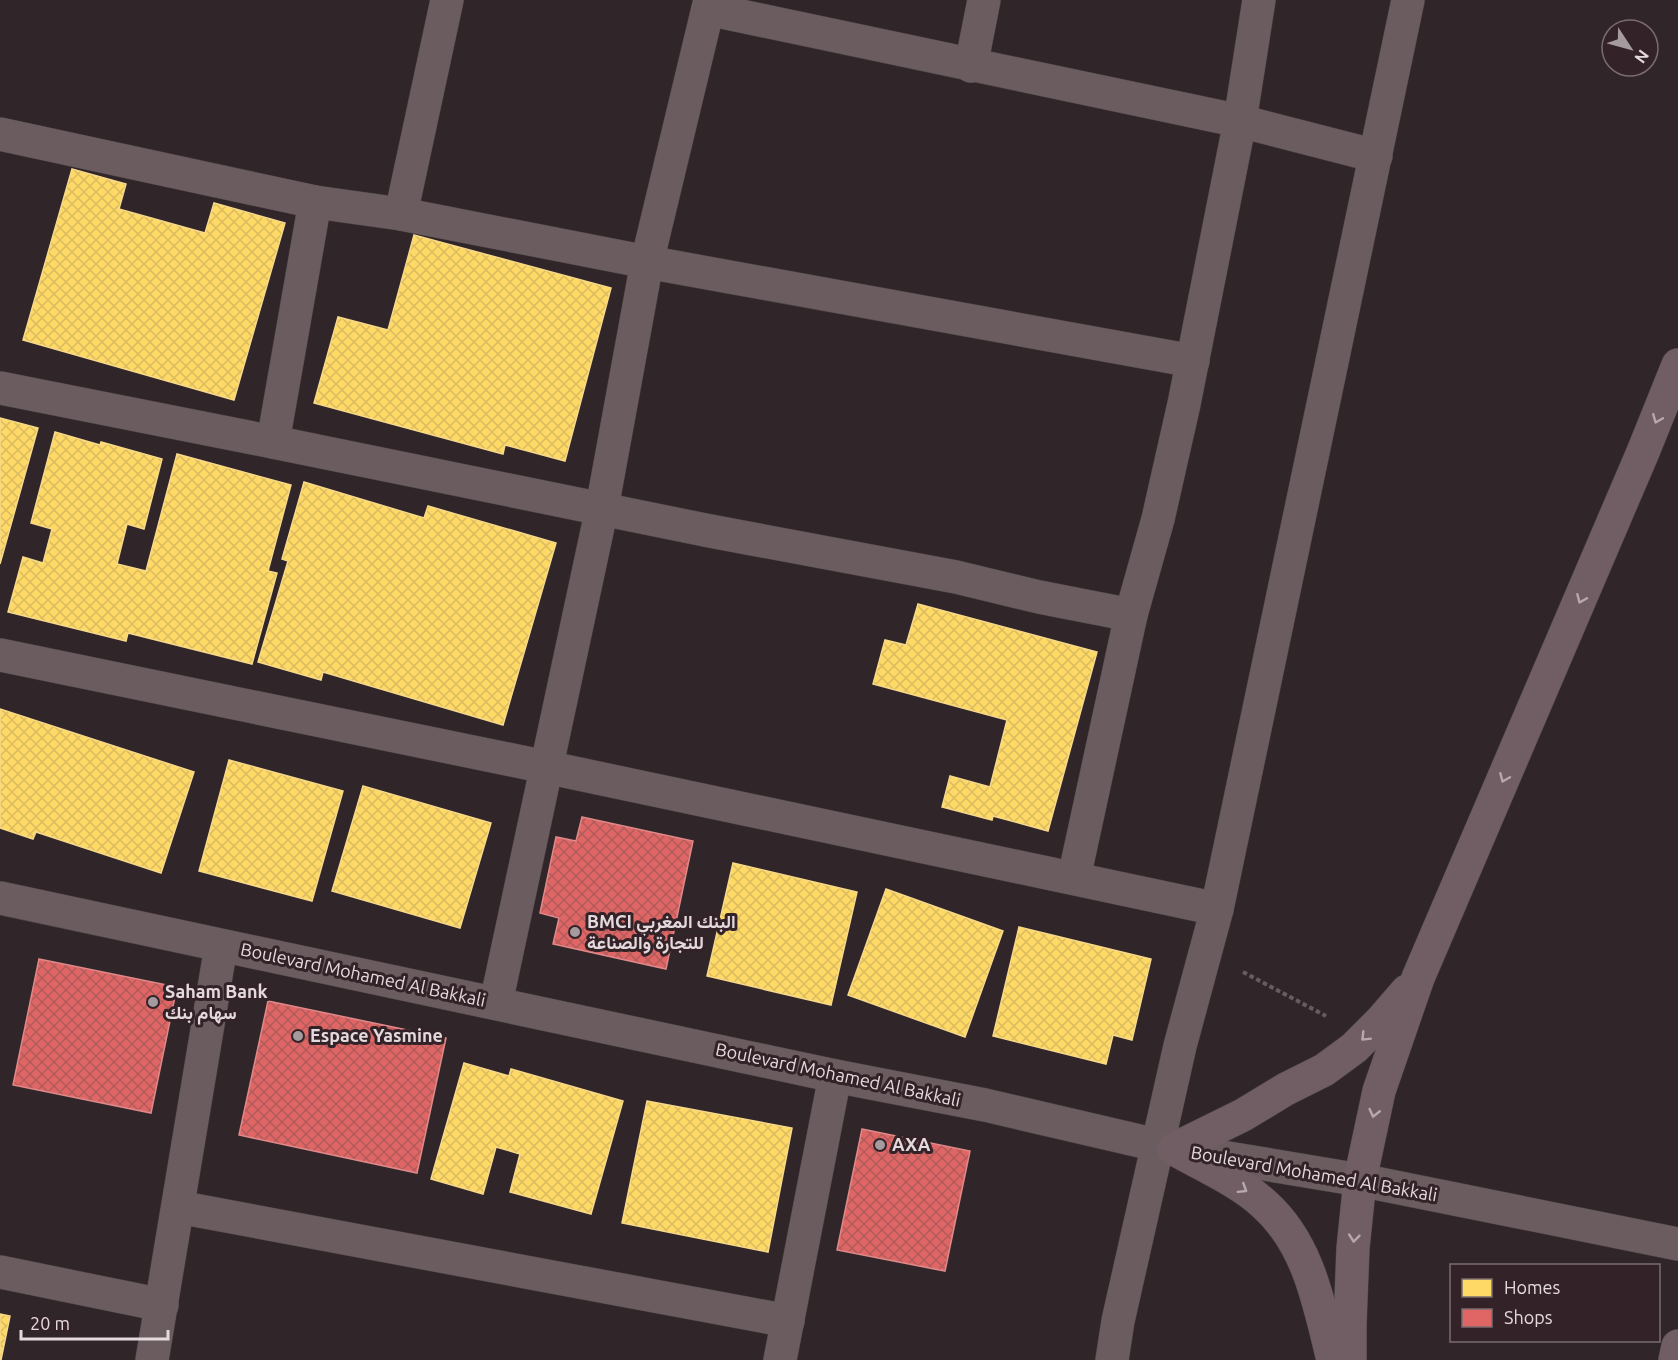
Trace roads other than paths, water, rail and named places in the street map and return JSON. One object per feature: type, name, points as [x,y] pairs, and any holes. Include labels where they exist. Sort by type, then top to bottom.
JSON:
[{"type":"highway","points":[[1350,1360],[1353,1248],[1360,1180],[1379,1091],[1418,978],[1643,452],[1678,364]]},
{"type":"highway","points":[[1166,1147],[1243,1115],[1286,1089],[1324,1070],[1354,1048],[1418,978]]},
{"type":"highway","points":[[1166,1147],[1248,1191],[1264,1204],[1288,1230],[1299,1248],[1317,1295],[1333,1360]]},
{"type":"highway","points":[[1676,1360],[1678,1346]]},
{"type":"street","points":[[401,214],[447,0]]},
{"type":"street","points":[[970,66],[984,0]]},
{"type":"street","points":[[1074,878],[1131,615],[1158,519],[1193,361],[1240,121],[1259,0]]},
{"type":"street","points":[[1112,1360],[1118,1321],[1166,1147],[1180,1046],[1217,909],[1408,0]]},
{"type":"street","points":[[496,1003],[602,508],[647,262],[709,4],[970,66],[1240,121],[1376,156]]},
{"type":"street","points":[[0,134],[315,202],[401,214],[647,262],[1193,361]]},
{"type":"street","points":[[273,442],[315,202]]},
{"type":"street","points":[[0,388],[710,531],[956,577],[1131,615]]},
{"type":"street","points":[[0,655],[546,767],[1217,909]]},
{"type":"street","name":"Boulevard Mohamed Al Bakkali","points":[[0,898],[835,1076],[985,1105],[1166,1147],[1360,1180],[1678,1244]]},
{"type":"street","points":[[152,1360],[221,946]]},
{"type":"street","points":[[780,1360],[835,1076]]},
{"type":"street","points":[[178,1207],[788,1321]]},
{"type":"street","points":[[0,1272],[162,1305]]},
{"type":"place","name":"BMCI البنك المغربي للتجارة والصناعة","points":[[575,932]]},
{"type":"place","name":"Saham Bank سهام بنك","points":[[153,1002]]},
{"type":"place","name":"Espace Yasmine","points":[[298,1036]]},
{"type":"place","name":"AXA","points":[[880,1145]]}]
